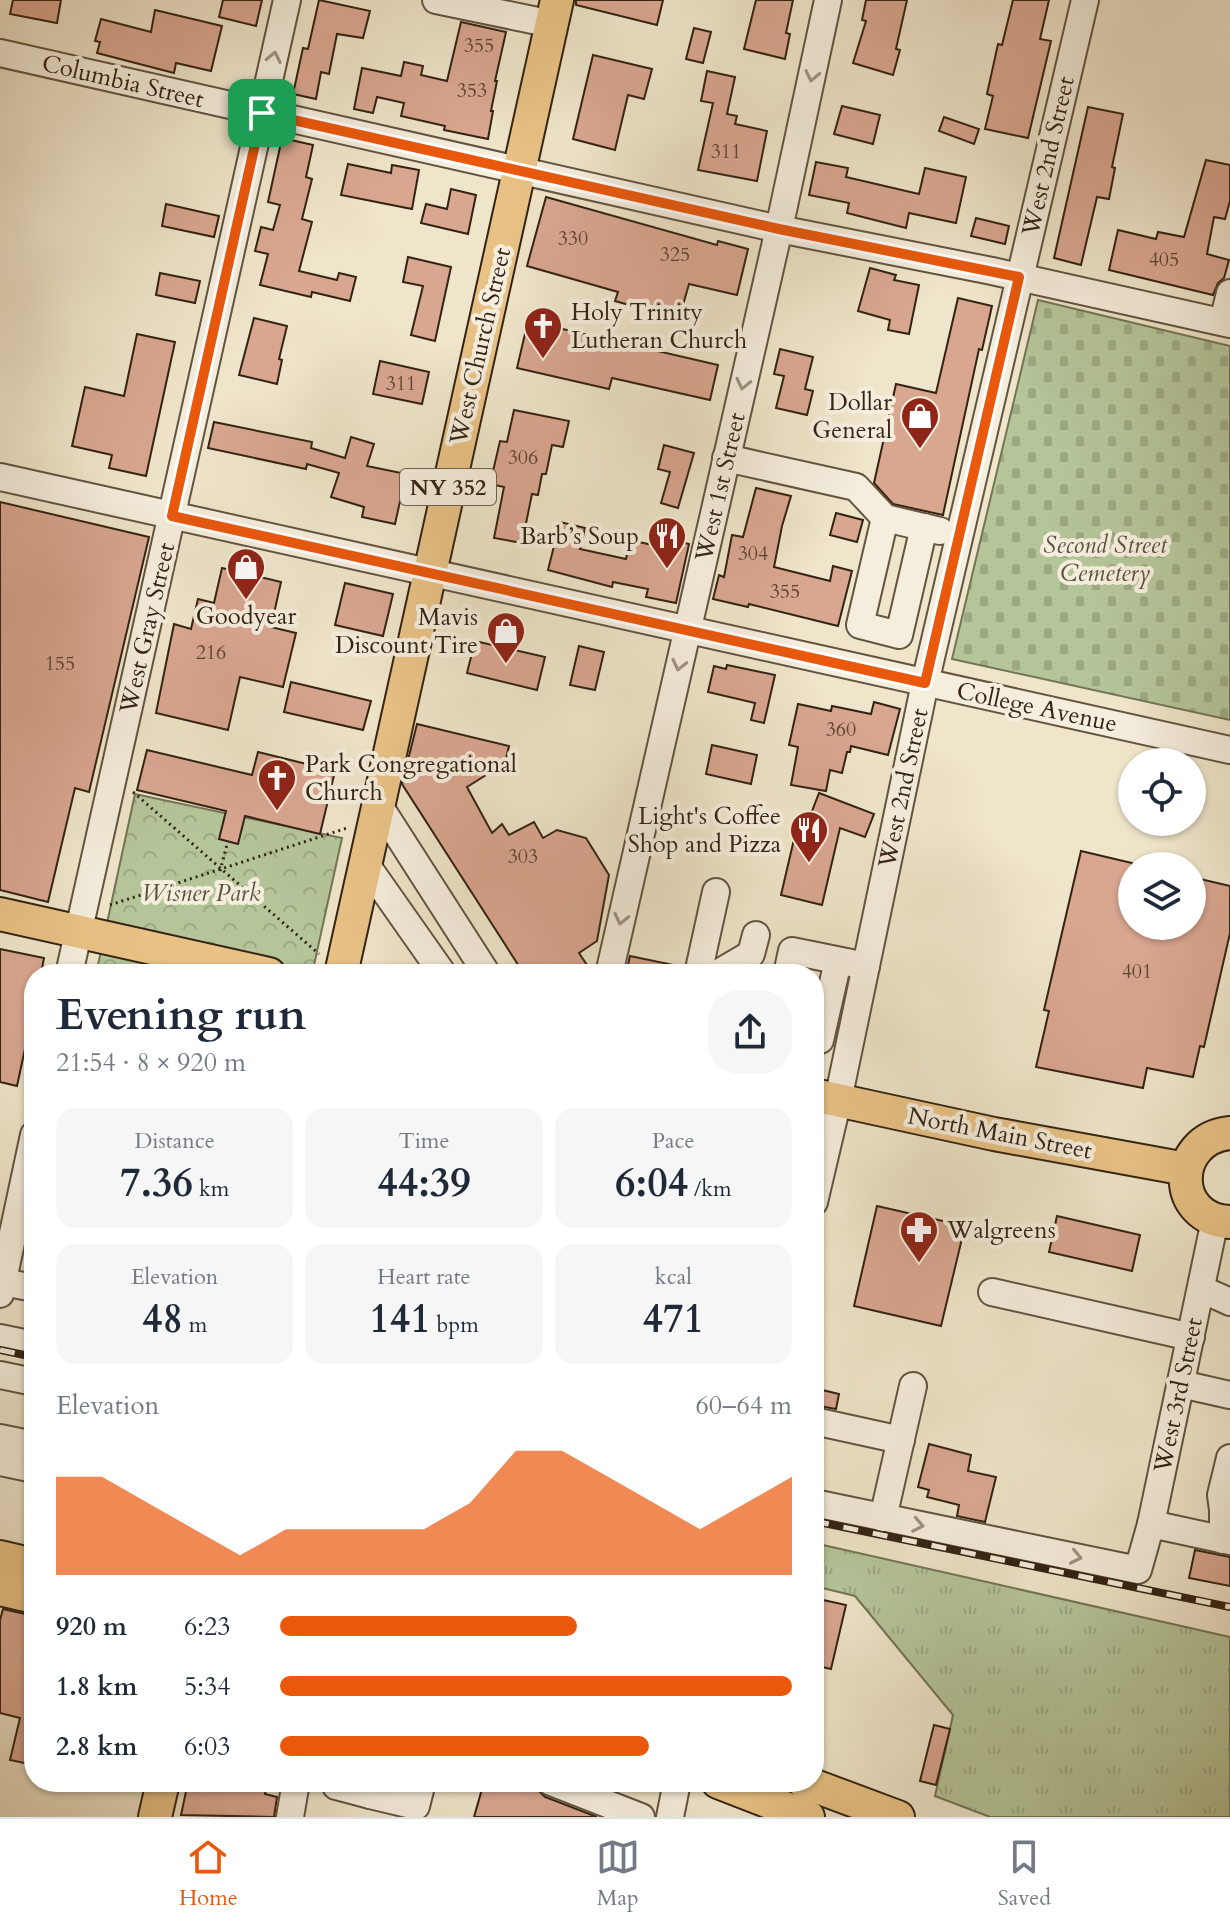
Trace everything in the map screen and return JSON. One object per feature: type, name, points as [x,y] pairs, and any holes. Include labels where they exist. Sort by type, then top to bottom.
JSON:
[{"type":"main road","name":"West Church Street","points":[[330,964],[365,863],[554,12]]},
{"type":"main road","points":[[0,914],[224,964]]},
{"type":"main road","name":"North Main Street","points":[[826,1098],[994,1134],[1186,1169]]},
{"type":"main road","points":[[1222,1221],[1205,1215],[1191,1200],[1186,1190],[1186,1169],[1189,1159],[1203,1143],[1212,1137],[1230,1133]]},
{"type":"main road","points":[[0,1557],[24,1563]]},
{"type":"main road","points":[[0,1589],[24,1595]]},
{"type":"main road","points":[[824,1789],[898,1817]]},
{"type":"main road","points":[[155,1817],[161,1792]]},
{"type":"main road","points":[[744,1792],[808,1817]]},
{"type":"street","name":"West Gray Street","points":[[84,964],[79,932],[287,0]]},
{"type":"street","points":[[436,0],[554,12]]},
{"type":"street","name":"West 1st Street","points":[[611,964],[779,229],[828,0]]},
{"type":"street","name":"West 2nd Street","points":[[826,1098],[849,1045],[925,683],[1085,0]]},
{"type":"street","name":"Columbia Street","points":[[0,53],[779,229],[1019,277],[1226,323]]},
{"type":"street","points":[[1226,323],[1230,293]]},
{"type":"street","points":[[726,458],[856,487],[885,518],[960,535]]},
{"type":"street","name":"College Avenue","points":[[0,477],[1230,750]]},
{"type":"street","points":[[885,518],[860,625],[899,635],[924,527]]},
{"type":"street","points":[[867,670],[876,629]]},
{"type":"street","points":[[378,804],[481,964]]},
{"type":"street","points":[[365,863],[436,964]]},
{"type":"street","points":[[700,964],[716,892]]},
{"type":"street","points":[[734,964],[751,954],[756,935]]},
{"type":"street","points":[[789,964],[792,951],[823,964]]},
{"type":"street","points":[[824,964],[866,966]]},
{"type":"street","points":[[824,1040],[849,1045]]},
{"type":"street","points":[[24,1181],[1,1288],[24,1288]]},
{"type":"street","name":"West 3rd Street","points":[[883,1518],[1138,1570],[1151,1524],[1201,1289],[1222,1221]]},
{"type":"street","points":[[1201,1289],[1230,1302]]},
{"type":"street","points":[[992,1292],[1191,1337]]},
{"type":"street","points":[[0,1338],[24,1343]]},
{"type":"street","points":[[0,1375],[24,1380]]},
{"type":"street","points":[[1181,1384],[1230,1395]]},
{"type":"street","points":[[824,1505],[883,1518],[913,1386]]},
{"type":"street","points":[[824,1423],[901,1440]]},
{"type":"street","points":[[0,1438],[24,1443]]},
{"type":"street","points":[[1151,1524],[1226,1540],[1221,1495],[1230,1458]]},
{"type":"street","points":[[0,1462],[24,1467]]},
{"type":"street","points":[[290,1817],[294,1792]]},
{"type":"street","points":[[382,1792],[417,1802]]},
{"type":"street","points":[[577,1792],[641,1817]]},
{"type":"street","points":[[670,1817],[675,1792]]},
{"type":"path","points":[[133,792],[330,964]]},
{"type":"path","points":[[110,905],[347,828]]},
{"type":"path","points":[[220,871],[228,841]]},
{"type":"green space","name":"Second Street Cemetery","points":[[1038,300],[1230,346],[1230,720],[952,659]]},
{"type":"green space","name":"Wisner Park","points":[[135,794],[342,838],[314,964],[98,964]]},
{"type":"green space","points":[[824,1545],[1230,1637],[1230,1817],[990,1817],[935,1796],[953,1715],[855,1596],[824,1588]]},
{"type":"building","points":[[13,0],[61,0],[57,23],[10,14]]},
{"type":"building","points":[[223,0],[262,0],[256,26],[219,17]]},
{"type":"building","points":[[319,0],[370,11],[363,38],[337,34],[329,74],[321,72],[316,99],[293,94],[303,48],[308,49]]},
{"type":"building","points":[[576,0],[663,0],[657,25],[576,5]]},
{"type":"building","points":[[756,0],[793,0],[786,33],[790,34],[785,59],[744,49]]},
{"type":"building","points":[[866,0],[907,0],[893,75],[853,63],[866,21],[862,20]]},
{"type":"building","points":[[1013,0],[1049,0],[1040,39],[1051,41],[1028,138],[985,129],[993,96],[987,94],[998,44],[1002,45]]},
{"type":"building","points":[[155,10],[222,26],[211,71],[176,63],[174,73],[97,53],[100,42],[95,41],[101,19],[151,32]]},
{"type":"building","points":[[461,22],[506,32],[495,81],[488,139],[444,130],[445,126],[401,116],[404,103],[377,97],[373,113],[354,109],[362,68],[401,76],[404,62],[423,66],[421,75],[447,81]]},
{"type":"building","points":[[694,28],[711,32],[703,63],[686,59]]},
{"type":"building","points":[[593,55],[652,69],[644,99],[628,95],[615,150],[573,139]]},
{"type":"building","points":[[707,71],[735,77],[727,114],[737,116],[735,124],[767,131],[757,181],[698,170],[713,103],[701,101]]},
{"type":"building","points":[[842,106],[880,115],[873,144],[834,134]]},
{"type":"building","points":[[1088,107],[1123,114],[1109,199],[1097,197],[1081,265],[1054,258]]},
{"type":"building","points":[[944,117],[979,129],[974,144],[939,131]]},
{"type":"building","points":[[282,138],[313,145],[306,177],[312,179],[302,219],[312,222],[299,271],[337,280],[339,273],[356,277],[350,301],[312,292],[311,297],[260,285],[268,254],[255,251],[261,227],[273,230],[280,205],[268,202]]},
{"type":"building","points":[[1206,160],[1230,165],[1230,201],[1225,219],[1214,217],[1207,254],[1229,260],[1224,278],[1213,295],[1109,270],[1118,230],[1156,239],[1158,232],[1184,237]]},
{"type":"building","points":[[816,162],[848,168],[846,177],[919,194],[925,168],[966,177],[956,223],[909,213],[906,228],[847,213],[849,203],[809,195]]},
{"type":"building","points":[[348,164],[391,173],[392,165],[419,170],[412,209],[341,195]]},
{"type":"building","points":[[451,189],[476,195],[468,234],[421,223],[426,204],[447,209]]},
{"type":"building","points":[[546,197],[717,245],[718,241],[748,249],[737,295],[689,284],[679,319],[615,301],[618,292],[527,266]]},
{"type":"building","points":[[166,204],[219,216],[214,237],[162,226]]},
{"type":"building","points":[[976,218],[1009,226],[1005,244],[971,236]]},
{"type":"building","points":[[408,257],[451,267],[435,341],[411,335],[423,286],[403,282]]},
{"type":"building","points":[[870,268],[896,275],[894,280],[919,285],[909,334],[888,330],[890,320],[858,311]]},
{"type":"building","points":[[160,273],[200,281],[195,303],[156,295]]},
{"type":"building","name":"Dollar General","points":[[958,298],[992,306],[982,350],[979,349],[943,515],[893,504],[874,483],[896,384],[936,393]]},
{"type":"building","points":[[254,318],[287,326],[277,384],[239,375]]},
{"type":"building","points":[[528,321],[718,365],[710,400],[612,378],[609,389],[517,368]]},
{"type":"building","points":[[137,334],[175,342],[146,476],[109,468],[112,455],[72,446],[85,387],[124,396]]},
{"type":"building","points":[[780,349],[813,357],[805,389],[813,391],[807,415],[776,408],[784,376],[774,374]]},
{"type":"building","points":[[380,361],[429,372],[422,404],[373,394]]},
{"type":"building","points":[[514,410],[569,421],[563,447],[552,445],[538,495],[532,494],[522,543],[494,538],[504,487],[490,484],[500,441],[507,442]]},
{"type":"building","points":[[214,422],[312,442],[311,448],[345,458],[351,437],[374,444],[367,466],[406,474],[395,524],[362,517],[364,507],[331,497],[339,473],[307,464],[306,469],[208,448]]},
{"type":"building","points":[[664,445],[694,453],[678,508],[661,503],[670,472],[658,469]]},
{"type":"building","points":[[756,488],[791,496],[774,567],[830,581],[833,566],[852,571],[838,626],[749,604],[748,607],[713,599],[719,575],[724,577],[732,535],[743,537]]},
{"type":"building","points":[[0,502],[149,537],[89,792],[75,788],[48,902],[0,890]]},
{"type":"building","points":[[836,513],[863,520],[857,542],[830,535]]},
{"type":"building","points":[[560,522],[585,528],[580,549],[626,559],[630,540],[657,546],[659,537],[689,544],[676,603],[646,597],[648,589],[613,582],[612,587],[548,570]]},
{"type":"building","points":[[222,568],[281,582],[271,627],[296,633],[283,687],[240,677],[228,730],[156,713],[174,624],[191,629],[198,599],[214,603]]},
{"type":"building","points":[[345,583],[393,594],[383,636],[335,625]]},
{"type":"building","name":"Mavis Discount Tire","points":[[475,641],[545,657],[537,690],[467,673]]},
{"type":"building","points":[[579,646],[604,652],[595,690],[570,685]]},
{"type":"building","points":[[727,665],[775,675],[764,723],[751,720],[755,703],[708,692],[714,666],[726,669]]},
{"type":"building","points":[[291,682],[371,701],[363,730],[284,712]]},
{"type":"building","points":[[874,702],[900,709],[888,755],[851,746],[842,773],[830,770],[826,791],[791,785],[798,747],[789,745],[798,704],[831,711],[832,706],[871,714]]},
{"type":"building","points":[[417,724],[509,746],[505,763],[467,787],[492,833],[502,824],[509,835],[534,822],[543,838],[557,830],[586,838],[609,875],[597,941],[579,953],[586,964],[518,964],[402,784]]},
{"type":"building","points":[[712,745],[757,755],[751,784],[706,774]]},
{"type":"building","name":"Park Congregational Church","points":[[147,750],[252,775],[258,752],[335,771],[320,834],[245,816],[238,844],[219,839],[226,811],[137,790]]},
{"type":"building","points":[[819,793],[874,814],[865,837],[840,828],[822,905],[781,895],[798,822],[807,824]]},
{"type":"building","points":[[1081,851],[1118,860],[1118,940],[1206,940],[1206,880],[1230,886],[1230,933],[1204,1047],[1200,1046],[1193,1077],[1147,1068],[1143,1088],[1036,1067],[1049,1011],[1044,1010]]},
{"type":"building","points":[[0,949],[44,958],[43,964],[24,964],[24,1053],[17,1086],[0,1082]]},
{"type":"building","points":[[630,956],[669,964],[628,964]]},
{"type":"building","name":"Walgreens","points":[[877,1206],[965,1226],[941,1326],[854,1306]]},
{"type":"building","points":[[1057,1216],[1140,1235],[1132,1271],[1049,1252]]},
{"type":"building","points":[[824,1390],[839,1394],[836,1409],[824,1407]]},
{"type":"building","points":[[929,1444],[971,1455],[968,1471],[996,1477],[985,1522],[957,1516],[959,1505],[927,1497],[929,1490],[918,1487]]},
{"type":"building","points":[[1195,1550],[1230,1557],[1230,1586],[1189,1578]]},
{"type":"building","points":[[824,1600],[846,1605],[831,1669],[824,1667]]},
{"type":"building","points":[[3,1609],[24,1614],[24,1763],[10,1760],[20,1718],[0,1713],[0,1620]]},
{"type":"building","points":[[934,1725],[950,1729],[936,1785],[920,1781]]},
{"type":"building","points":[[186,1792],[265,1792],[277,1797],[274,1817],[181,1815]]},
{"type":"building","points":[[481,1792],[540,1792],[545,1797],[597,1817],[474,1817]]},
{"type":"railway","points":[[0,1350],[24,1355]]},
{"type":"railway","points":[[824,1523],[1230,1607]]},
{"type":"place","name":"Holy Trinity Lutheran Church","points":[[543,360]]},
{"type":"place","name":"Dollar General","points":[[920,450]]},
{"type":"place","name":"Barb’s Soup","points":[[667,570]]},
{"type":"place","name":"Goodyear","points":[[246,601]]},
{"type":"place","name":"Mavis Discount Tire","points":[[506,665]]},
{"type":"place","name":"Park Congregational Church","points":[[277,812]]},
{"type":"place","name":"Light's Coffee Shop and Pizza","points":[[809,864]]},
{"type":"place","name":"Walgreens","points":[[919,1264]]},
{"type":"route","points":[[262,113],[779,229],[1019,277],[925,683],[172,516],[262,113]]}]
